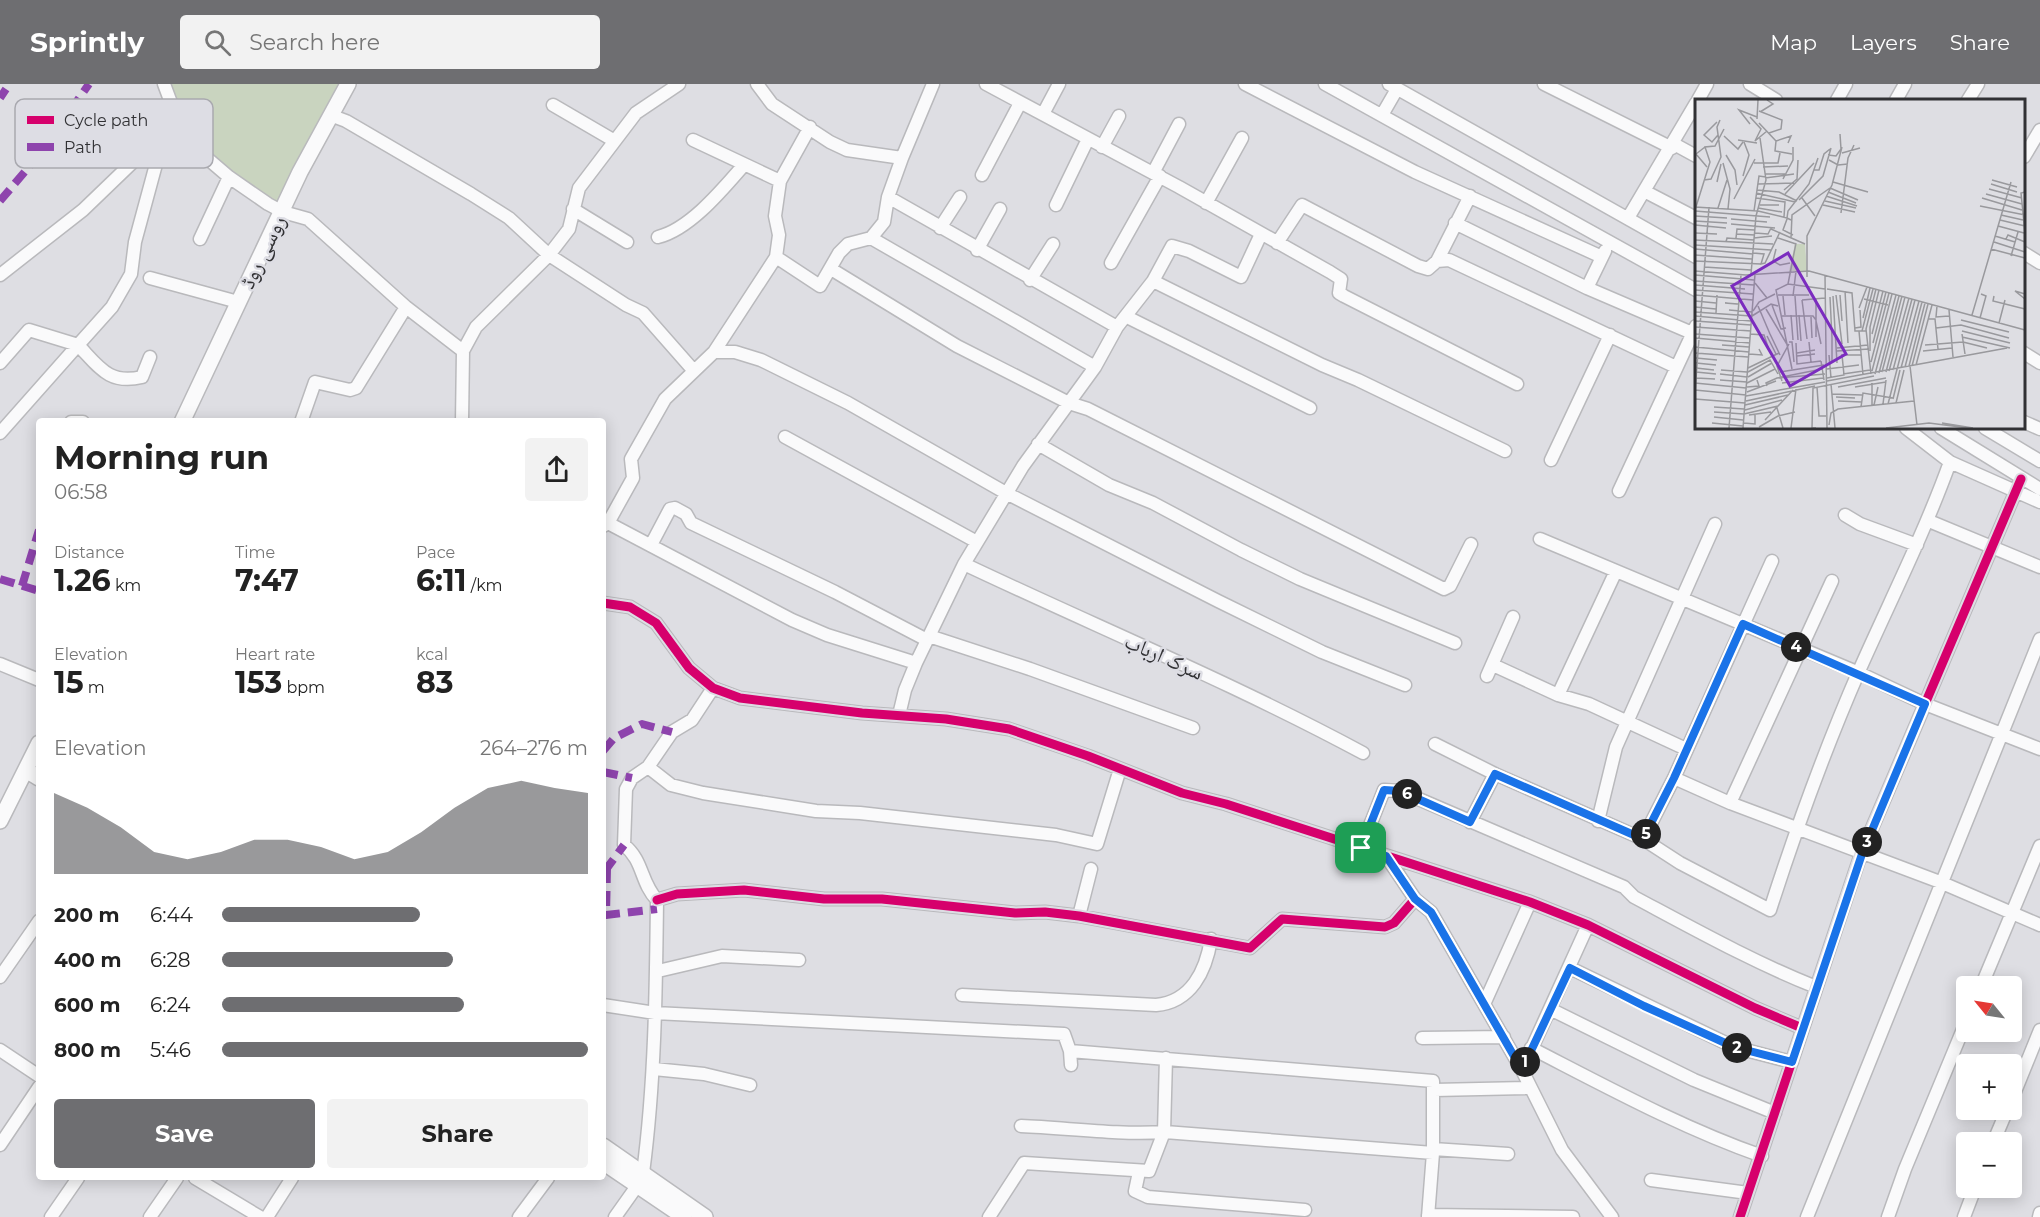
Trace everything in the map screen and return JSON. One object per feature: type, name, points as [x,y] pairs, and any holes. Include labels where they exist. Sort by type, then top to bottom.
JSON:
[{"type":"main road","name":"روسی روڈ","points":[[184,418],[300,172],[348,84]]},
{"type":"main road","points":[[0,821],[32,774],[36,756]]},
{"type":"main road","points":[[606,1149],[684,1217]]},
{"type":"main road","points":[[606,1163],[640,1179],[705,1217]]},
{"type":"street","points":[[164,84],[170,99]]},
{"type":"street","points":[[462,418],[463,351],[483,318],[549,255],[569,228],[579,188],[613,140],[636,113],[679,84]]},
{"type":"street","points":[[757,84],[772,104],[830,142],[847,150],[902,158]]},
{"type":"street","points":[[776,257],[819,286],[839,253],[848,244],[871,238],[884,222],[888,197],[933,84]]},
{"type":"street","points":[[986,84],[1206,202],[1341,279],[1338,292],[1344,296],[1517,384]]},
{"type":"street","points":[[1043,114],[1059,84]]},
{"type":"street","points":[[1245,84],[1415,172],[1602,257]]},
{"type":"street","points":[[1326,84],[1695,289]]},
{"type":"street","points":[[1544,84],[1695,156]]},
{"type":"street","points":[[1699,99],[1707,84]]},
{"type":"street","points":[[1750,84],[1774,99]]},
{"type":"street","points":[[1838,99],[1846,84]]},
{"type":"street","points":[[1897,99],[1905,84]]},
{"type":"street","points":[[1969,99],[1978,84]]},
{"type":"street","points":[[1382,115],[1393,86],[1695,256]]},
{"type":"street","points":[[982,175],[1020,103]]},
{"type":"street","points":[[554,105],[613,140]]},
{"type":"street","points":[[1628,218],[1646,192],[1695,106]]},
{"type":"street","points":[[330,115],[346,121],[509,218],[549,255],[643,314],[694,371]]},
{"type":"street","points":[[1102,147],[1119,116]]},
{"type":"street","points":[[1111,263],[1179,124]]},
{"type":"street","points":[[606,522],[633,478],[631,459],[665,399],[714,352],[776,257],[778,235],[775,216],[780,181],[810,127]]},
{"type":"street","points":[[2031,152],[2040,130]]},
{"type":"street","points":[[1206,202],[1242,138]]},
{"type":"street","points":[[1056,206],[1088,139]]},
{"type":"street","points":[[693,140],[780,181]]},
{"type":"street","points":[[213,163],[229,177],[283,212],[308,219],[406,307],[463,351]]},
{"type":"street","points":[[658,237],[672,233],[720,192],[743,165]]},
{"type":"street","points":[[0,275],[83,210],[127,168]]},
{"type":"street","points":[[0,433],[112,306],[131,274],[135,242],[155,168]]},
{"type":"street","points":[[201,239],[229,177]]},
{"type":"street","points":[[1646,192],[1695,217]]},
{"type":"street","points":[[1277,243],[1302,205],[1418,266],[1428,269],[1437,261],[1470,196]]},
{"type":"street","points":[[888,197],[1030,280],[1117,327]]},
{"type":"street","points":[[940,228],[960,197]]},
{"type":"street","points":[[573,209],[627,242]]},
{"type":"street","points":[[977,249],[1000,209]]},
{"type":"street","points":[[1455,223],[1587,288],[1694,330],[1619,491]]},
{"type":"street","points":[[899,715],[916,663],[964,564],[1038,444],[1095,367],[1117,327],[1154,282],[1171,248],[1175,245],[1241,276],[1261,234]]},
{"type":"street","points":[[871,238],[1095,367]]},
{"type":"street","points":[[1587,288],[1611,241]]},
{"type":"street","points":[[1030,280],[1053,244]]},
{"type":"street","points":[[2025,254],[2040,262]]},
{"type":"street","points":[[1437,261],[1449,260],[1677,367]]},
{"type":"street","points":[[831,269],[957,346],[1069,403],[1088,409],[1444,589],[1450,586],[1471,544]]},
{"type":"street","points":[[150,278],[238,302]]},
{"type":"street","points":[[1154,282],[1322,365],[1505,451]]},
{"type":"street","points":[[302,418],[315,382],[350,390],[356,388],[406,307]]},
{"type":"street","points":[[1126,317],[1310,408]]},
{"type":"street","points":[[0,363],[29,330],[78,345],[102,371],[116,380],[128,381],[142,377],[150,357]]},
{"type":"street","points":[[1551,460],[1610,335]]},
{"type":"street","points":[[714,352],[735,352],[761,360],[848,402],[1006,493],[1322,652],[1405,685]]},
{"type":"street","points":[[2025,354],[2040,363]]},
{"type":"street","points":[[2025,422],[2040,429]]},
{"type":"street","points":[[1907,429],[1950,462],[2040,502]]},
{"type":"street","points":[[1943,429],[2040,489]]},
{"type":"street","points":[[1987,429],[2040,461]]},
{"type":"street","points":[[784,437],[977,542]]},
{"type":"street","points":[[1038,444],[1109,486],[1153,503],[1300,579],[1455,643]]},
{"type":"street","points":[[1435,744],[1495,774],[1643,839],[1680,864],[1770,910],[1796,828],[1859,673],[1929,521],[1950,462]]},
{"type":"street","points":[[1740,1217],[1862,854],[2021,479]]},
{"type":"street","points":[[651,545],[670,509],[675,508],[686,514],[691,523],[928,638],[1030,669],[1193,728]]},
{"type":"street","points":[[1845,515],[1860,524],[1917,545]]},
{"type":"street","points":[[1929,521],[2040,567]]},
{"type":"street","points":[[606,524],[651,545],[792,620],[827,635],[916,663]]},
{"type":"street","points":[[1598,821],[1616,747],[1715,524]]},
{"type":"street","points":[[1540,539],[1859,673],[1925,704],[2040,749]]},
{"type":"street","points":[[1643,839],[1674,778],[1772,561]]},
{"type":"street","name":"سرک ارباب","points":[[964,564],[1098,628],[1289,713],[1363,753]]},
{"type":"street","points":[[1558,695],[1616,571]]},
{"type":"street","points":[[1730,803],[1832,581]]},
{"type":"street","points":[[606,603],[630,607],[656,623],[689,668],[713,688],[740,698],[1009,729],[1182,793],[1226,804],[1530,902],[1588,925],[1755,1008],[1802,1028]]},
{"type":"street","points":[[1513,616],[1490,670],[1589,704],[1686,749]]},
{"type":"street","points":[[1807,1217],[1900,990],[1940,882],[2040,639]]},
{"type":"street","points":[[0,664],[36,679]]},
{"type":"street","points":[[615,1217],[640,1179],[654,1069],[658,971],[657,900],[649,892],[639,860],[624,844],[626,789],[632,778],[648,767],[672,732],[692,720],[713,688]]},
{"type":"street","points":[[648,767],[671,785],[703,793],[816,811],[860,813],[1056,835],[1097,844],[1120,769]]},
{"type":"street","points":[[1470,822],[1495,774]]},
{"type":"street","points":[[1674,778],[1730,803],[1940,882],[2040,925]]},
{"type":"street","points":[[1361,848],[1384,790],[1392,789],[1624,886],[1634,897],[1717,942],[1772,970],[1816,987]]},
{"type":"street","points":[[1986,976],[2040,846]]},
{"type":"street","points":[[1386,856],[1415,899],[1431,912],[1485,1002],[1562,1150],[1612,1217]]},
{"type":"street","points":[[1080,916],[1091,869]]},
{"type":"street","points":[[657,900],[677,894],[744,890],[824,899],[882,899],[1015,913],[1080,916],[1250,948],[1282,919],[1385,927],[1394,923],[1415,899]]},
{"type":"street","points":[[1485,1002],[1530,902]]},
{"type":"street","points":[[0,977],[36,925]]},
{"type":"street","points":[[1522,1070],[1588,925]]},
{"type":"street","points":[[962,995],[1144,1005],[1172,1004],[1198,983],[1208,960],[1211,939]]},
{"type":"street","points":[[658,971],[722,956],[799,960]]},
{"type":"street","points":[[1570,968],[1644,1006],[1734,1047],[1792,1062]]},
{"type":"street","points":[[606,1005],[655,1013],[1064,1034],[1070,1051],[1071,1065]]},
{"type":"street","points":[[1550,1009],[1694,1080],[1775,1113]]},
{"type":"street","points":[[2022,1074],[2040,1030]]},
{"type":"street","points":[[1422,1038],[1504,1038]]},
{"type":"street","points":[[1888,1217],[1905,1169],[1958,1042]]},
{"type":"street","points":[[1532,1048],[1658,1113],[1723,1142],[1762,1156]]},
{"type":"street","points":[[0,1050],[36,1074]]},
{"type":"street","points":[[1070,1051],[1433,1081],[1433,1151],[1428,1216],[1573,1217]]},
{"type":"street","points":[[989,1217],[1024,1163],[1149,1171],[1164,1132],[1166,1058]]},
{"type":"street","points":[[654,1069],[704,1074],[750,1085]]},
{"type":"street","points":[[1434,1090],[1529,1088]]},
{"type":"street","points":[[0,1145],[36,1091]]},
{"type":"street","points":[[1021,1126],[1080,1128],[1127,1134],[1164,1132],[1508,1154]]},
{"type":"street","points":[[1139,1172],[1135,1191],[1148,1197],[1305,1210]]},
{"type":"street","points":[[51,1217],[77,1180]]},
{"type":"street","points":[[150,1217],[176,1180]]},
{"type":"street","points":[[198,1180],[260,1217]]},
{"type":"street","points":[[267,1217],[291,1180]]},
{"type":"street","points":[[519,1217],[547,1180]]},
{"type":"street","points":[[1651,1180],[1748,1193]]},
{"type":"street","points":[[1964,1217],[1971,1198]]},
{"type":"green space","points":[[164,84],[348,84],[283,212],[213,161],[213,99],[171,99]]},
{"type":"marked path","points":[[78,99],[89,84]]},
{"type":"marked path","points":[[0,98],[6,89]]},
{"type":"marked path","points":[[0,201],[28,168]]},
{"type":"marked path","points":[[22,586],[36,540]]},
{"type":"marked path","points":[[0,579],[36,590]]},
{"type":"marked path","points":[[606,747],[614,738],[642,724],[672,732]]},
{"type":"marked path","points":[[606,773],[632,778]]},
{"type":"marked path","points":[[606,868],[624,845]]},
{"type":"marked path","points":[[607,868],[606,915],[657,909]]},
{"type":"cycle path","points":[[1740,1217],[1861,854],[2021,479]]},
{"type":"cycle path","points":[[606,603],[630,607],[656,623],[689,668],[713,688],[740,698],[862,713],[946,719],[1009,729],[1088,756],[1182,793],[1226,804],[1530,902],[1588,925],[1755,1008],[1802,1028]]},
{"type":"cycle path","points":[[657,900],[677,894],[744,890],[824,899],[882,899],[1015,913],[1045,912],[1079,916],[1250,948],[1282,919],[1385,927],[1394,923],[1415,899]]},
{"type":"route","points":[[1743,624],[1859,673],[1925,704],[1862,854],[1792,1062],[1734,1047],[1644,1006],[1570,968],[1522,1070],[1485,1002],[1431,912],[1415,899],[1386,856],[1361,848],[1384,790],[1400,791],[1470,822],[1495,774],[1643,839],[1674,778],[1743,624]]}]
